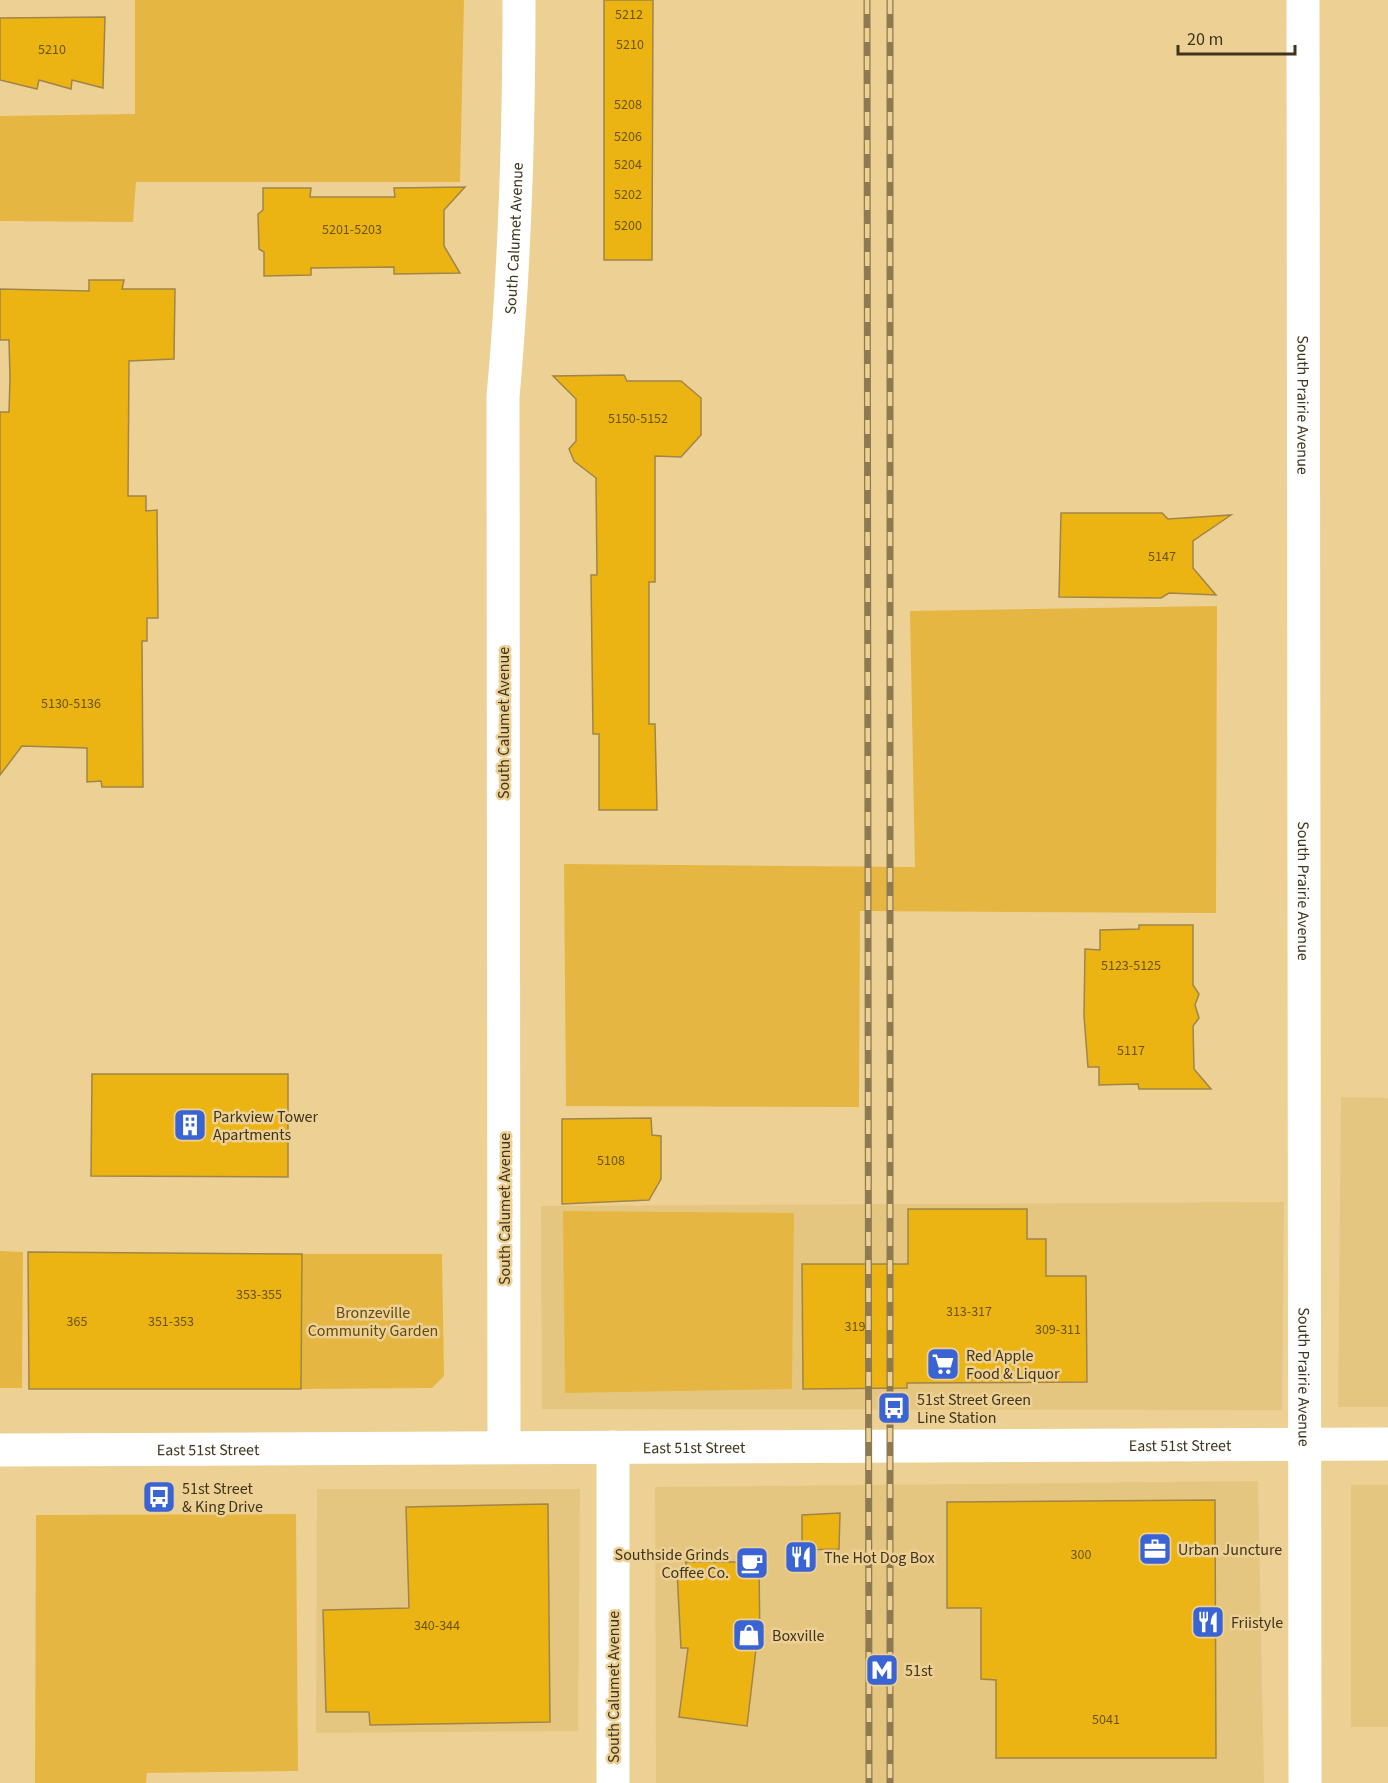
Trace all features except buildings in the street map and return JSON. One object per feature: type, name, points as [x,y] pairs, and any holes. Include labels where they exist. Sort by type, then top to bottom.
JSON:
[{"type":"street","name":"South Calumet Avenue","points":[[504,1447],[503,397],[511,306],[519,160],[519,0]]},
{"type":"street","name":"South Prairie Avenue","points":[[1303,0],[1305,1783]]},
{"type":"street","name":"East 51st Street","points":[[0,1450],[1388,1444]]},
{"type":"street","name":"South Calumet Avenue","points":[[613,1447],[613,1783]]},
{"type":"shaded area","points":[[1341,1097],[1388,1098],[1388,1407],[1338,1407]]},
{"type":"shaded area","points":[[1284,1202],[1282,1410],[542,1409],[541,1206]]},
{"type":"shaded area","points":[[1258,1481],[1264,1783],[656,1783],[655,1487]]},
{"type":"shaded area","points":[[1351,1485],[1388,1485],[1388,1727],[1351,1727]]},
{"type":"shaded area","points":[[317,1489],[580,1489],[578,1731],[316,1733]]},
{"type":"green space","points":[[135,0],[464,0],[460,182],[136,182],[133,222],[0,221],[0,116],[135,114]]},
{"type":"green space","points":[[1217,606],[1216,913],[860,911],[859,1107],[566,1106],[564,864],[915,867],[910,611]]},
{"type":"green space","points":[[563,1211],[794,1213],[792,1389],[565,1393]]},
{"type":"green space","points":[[0,1251],[23,1252],[22,1388],[0,1388]]},
{"type":"green space","name":"Bronzeville Community Garden","points":[[302,1254],[442,1254],[444,1376],[432,1388],[301,1389]]},
{"type":"green space","points":[[296,1514],[298,1771],[147,1773],[146,1783],[35,1783],[36,1515]]},
{"type":"railway","points":[[867,0],[869,1783]]},
{"type":"railway","points":[[890,0],[890,1783]]},
{"type":"place","name":"Parkview Tower Apartments","points":[[190,1125]]},
{"type":"place","name":"Red Apple Food & Liquor","points":[[943,1364]]},
{"type":"place","name":"51st Street Green Line Station","points":[[894,1408]]},
{"type":"place","name":"51st Street & King Drive","points":[[159,1497]]},
{"type":"place","name":"Urban Juncture","points":[[1155,1549]]},
{"type":"place","name":"The Hot Dog Box","points":[[801,1557]]},
{"type":"place","name":"Southside Grinds Coffee Co.","points":[[752,1563]]},
{"type":"place","name":"Friistyle","points":[[1208,1622]]},
{"type":"place","name":"Boxville","points":[[749,1635]]},
{"type":"place","name":"51st","points":[[882,1670]]}]
